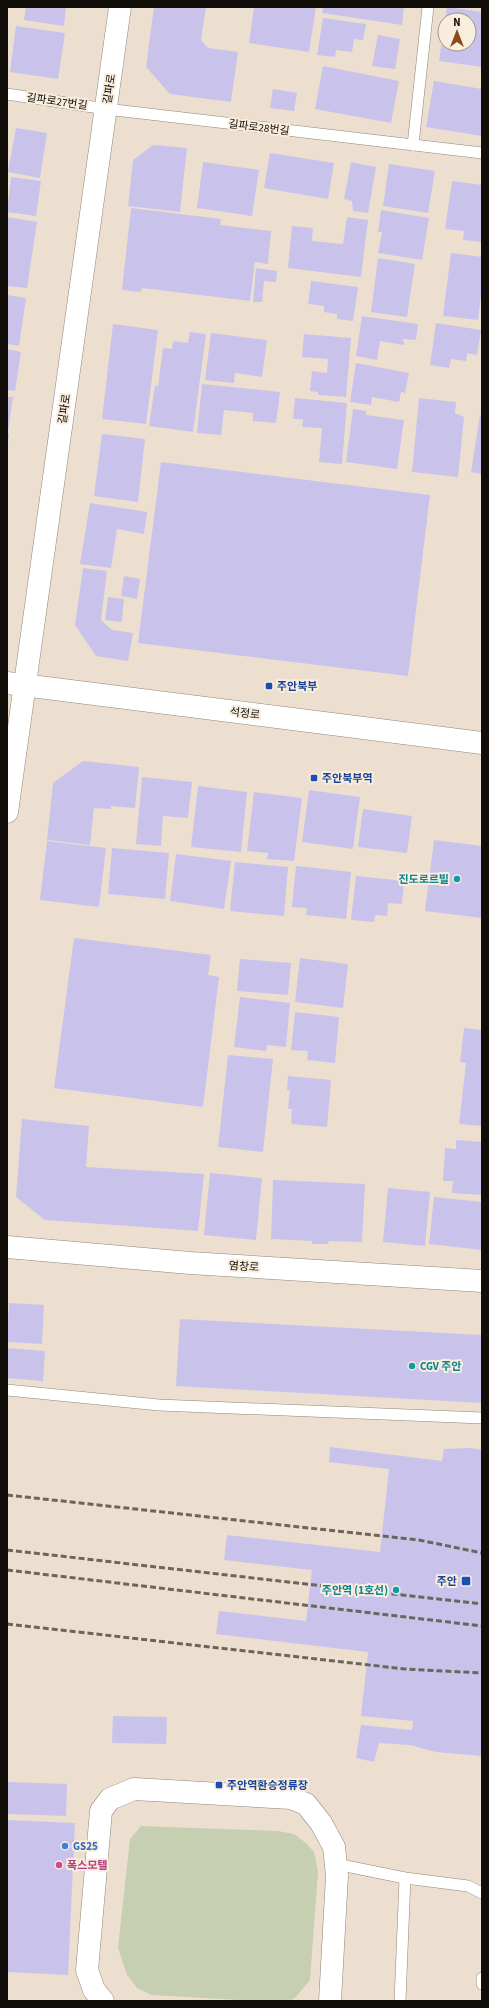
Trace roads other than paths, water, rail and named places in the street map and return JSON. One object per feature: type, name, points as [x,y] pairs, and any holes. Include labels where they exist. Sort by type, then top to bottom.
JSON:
[{"type":"street","name":"길파로","points":[[7,812],[16,684],[106,109],[120,7]]},
{"type":"street","name":"석정로","points":[[16,684],[482,743]]},
{"type":"street","name":"염창로","points":[[7,1247],[190,1263],[482,1281]]},
{"type":"street","points":[[103,2001],[94,1990],[87,1970],[101,1811],[110,1798],[134,1789],[291,1798],[306,1804],[321,1823],[334,1847],[337,1876],[330,2001]]},
{"type":"lane","points":[[413,145],[428,7]]},
{"type":"lane","name":"길파로27번길","points":[[7,94],[106,109]]},
{"type":"lane","name":"길파로28번길","points":[[106,109],[482,153]]},
{"type":"lane","points":[[7,1390],[159,1405],[482,1418]]},
{"type":"lane","points":[[336,1864],[405,1878],[468,1886],[482,1893]]},
{"type":"lane","points":[[400,2001],[405,1878]]},
{"type":"lane","points":[[482,1978],[482,1984]]},
{"type":"railway","points":[[7,1495],[419,1540],[482,1553]]},
{"type":"railway","points":[[7,1550],[482,1604]]},
{"type":"railway","points":[[7,1570],[482,1626]]},
{"type":"railway","points":[[7,1624],[405,1669],[482,1673]]},
{"type":"place","name":"주안북부","points":[[269,686]]},
{"type":"place","name":"주안북부역","points":[[314,778]]},
{"type":"place","name":"진도로르빌","points":[[457,879]]},
{"type":"place","name":"CGV 주안","points":[[412,1366]]},
{"type":"place","name":"주안","points":[[466,1581]]},
{"type":"place","name":"주안역 (1호선)","points":[[396,1590]]},
{"type":"place","name":"주안역환승정류장","points":[[219,1785]]},
{"type":"place","name":"GS25","points":[[65,1846]]},
{"type":"place","name":"폭스모텔","points":[[59,1865]]}]
